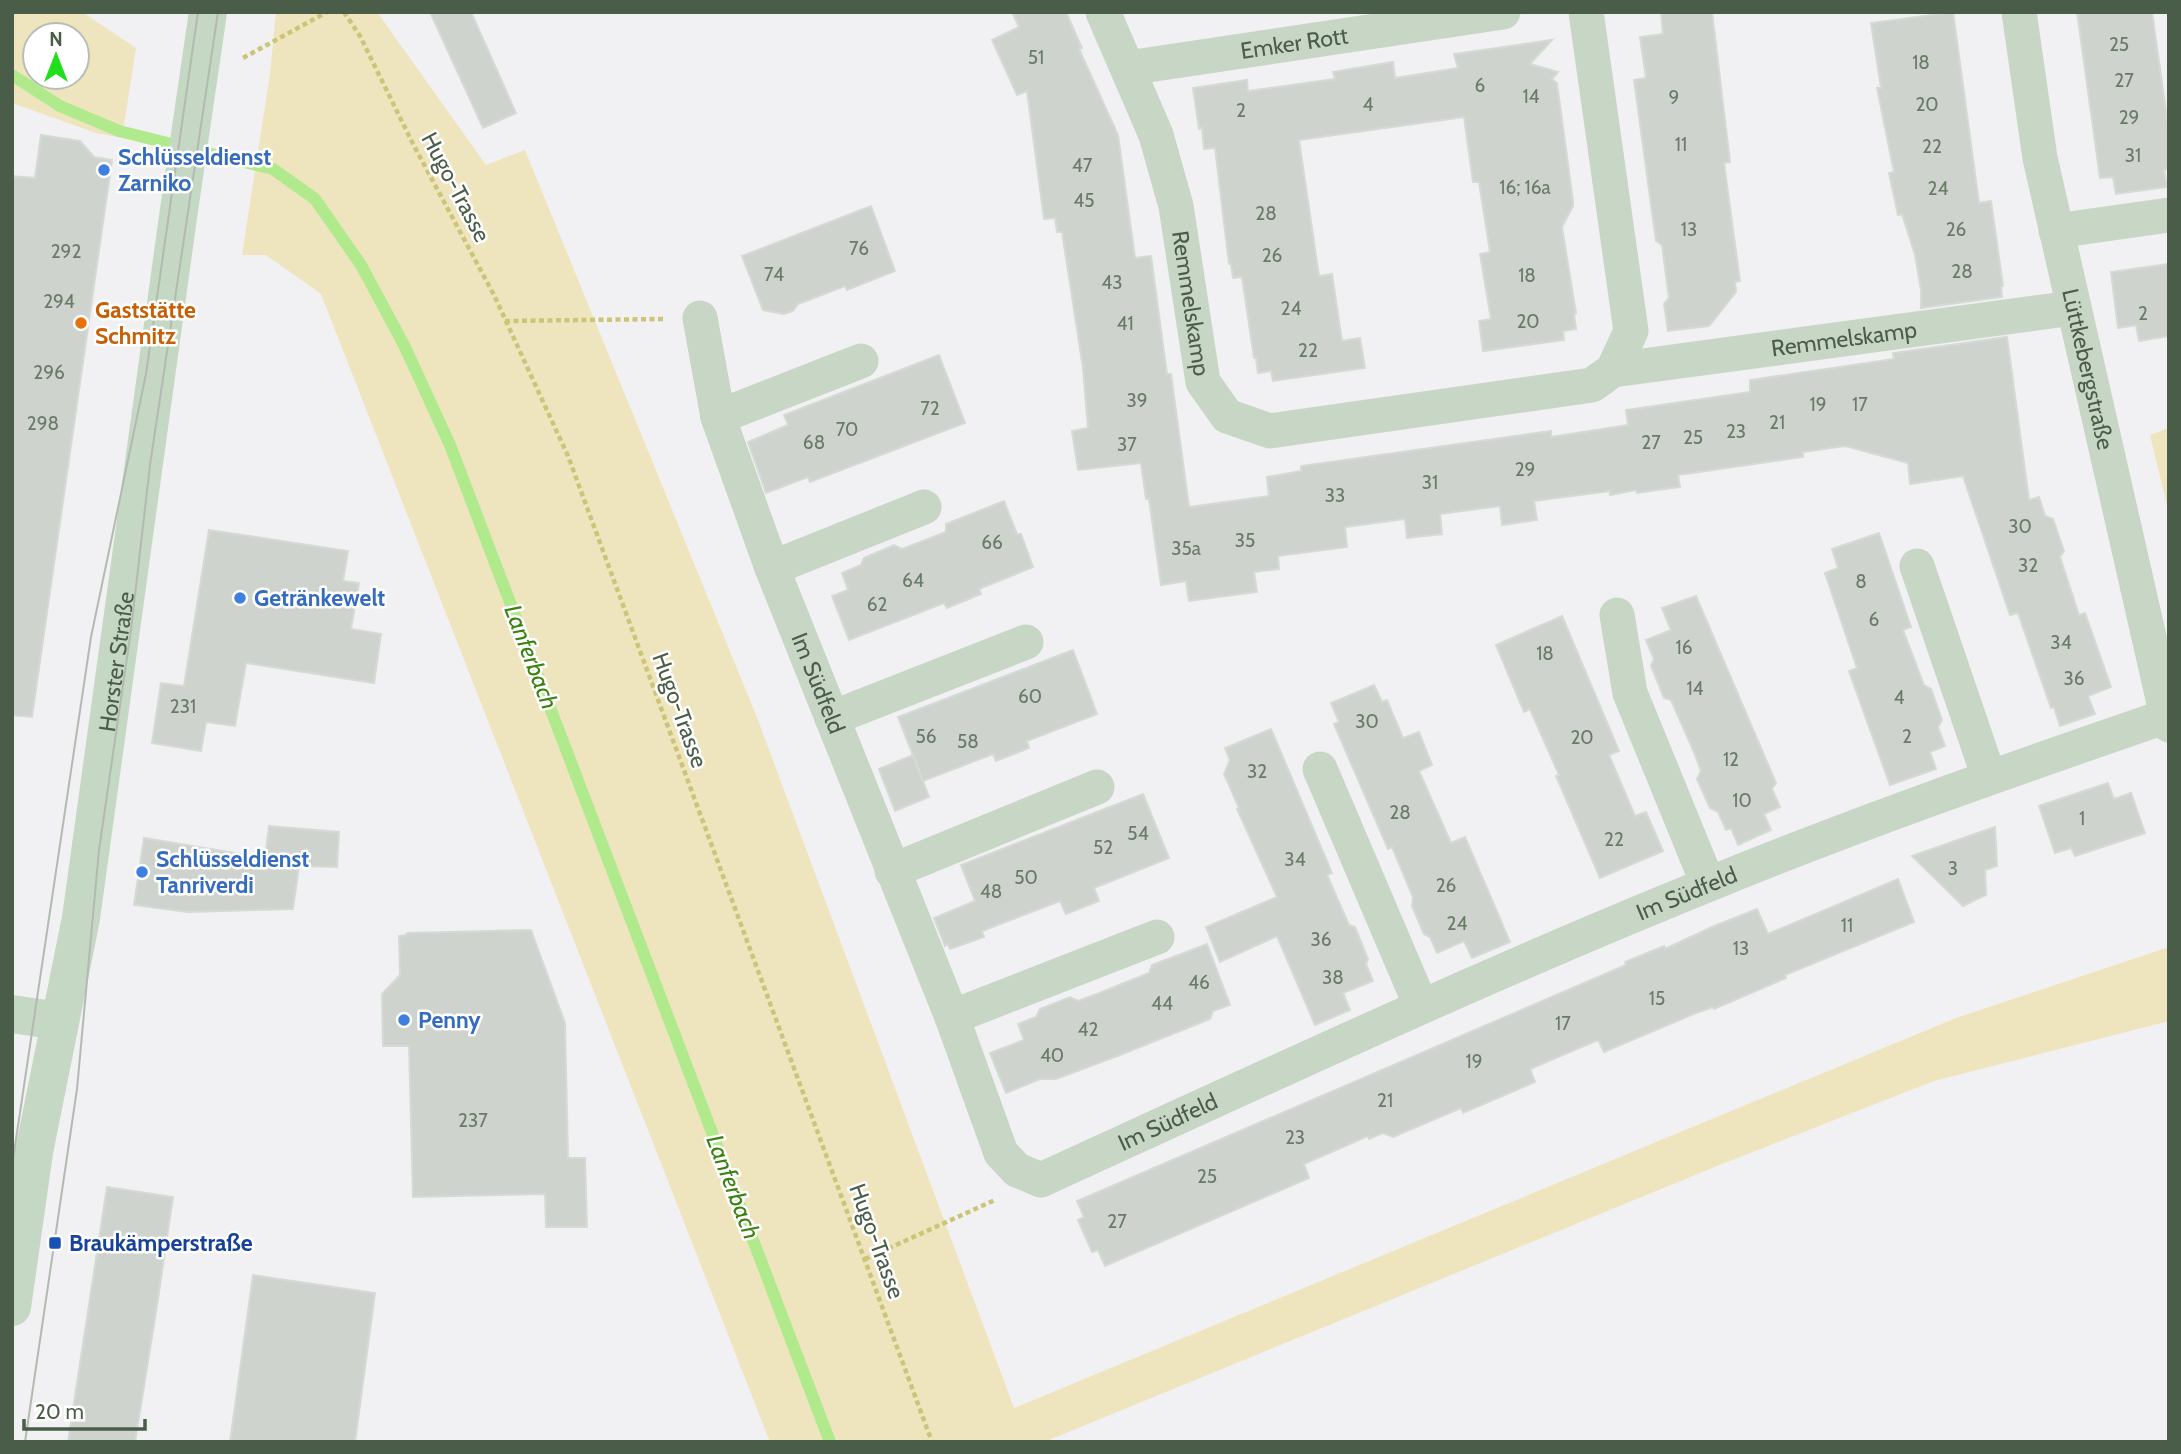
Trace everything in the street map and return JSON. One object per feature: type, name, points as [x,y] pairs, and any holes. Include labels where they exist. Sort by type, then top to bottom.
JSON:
[{"type":"main road","name":"Horster Straße","points":[[12,1307],[34,1152],[81,918],[208,12]]},
{"type":"main road","points":[[12,1014],[59,1021]]},
{"type":"street","name":"Remmelskamp","points":[[1103,12],[1156,135],[1176,206],[1203,382],[1227,416],[1270,430],[1592,385],[1613,370],[2073,309]]},
{"type":"street","name":"Emker Rott","points":[[1128,68],[1503,12]]},
{"type":"street","points":[[1586,12],[1631,331],[1613,370]]},
{"type":"street","name":"Lüttkebergstraße","points":[[2019,12],[2040,158],[2168,721]]},
{"type":"street","points":[[2056,231],[2169,215]]},
{"type":"street","name":"Im Südfeld","points":[[700,318],[718,417],[772,568],[952,1017],[1001,1153],[1017,1170],[1041,1180],[1421,1006],[1708,884],[1989,777],[2168,721]]},
{"type":"street","points":[[718,417],[861,361]]},
{"type":"street","points":[[772,568],[923,507]]},
{"type":"street","points":[[1916,566],[1989,777]]},
{"type":"street","points":[[1617,615],[1630,694],[1708,884]]},
{"type":"street","points":[[832,718],[1026,642]]},
{"type":"street","points":[[1320,769],[1421,1006]]},
{"type":"street","points":[[892,871],[1097,787]]},
{"type":"street","points":[[952,1017],[1157,937]]},
{"type":"path","points":[[243,58],[327,12]]},
{"type":"path","name":"Hugo-Trasse","points":[[344,12],[360,36],[505,321],[568,456],[932,1442]]},
{"type":"path","points":[[505,321],[700,318]]},
{"type":"path","points":[[864,1259],[1041,1180]]},
{"type":"shaded area","points":[[12,12],[82,12],[136,48],[122,138],[96,133],[12,103]]},
{"type":"shaded area","points":[[276,12],[377,12],[486,165],[525,150],[758,720],[1014,1408],[1956,1018],[2169,947],[2169,1021],[1934,1081],[1717,1166],[1044,1442],[770,1442],[321,294],[266,255],[242,255],[270,74]]},
{"type":"shaded area","points":[[2169,428],[2169,514],[2150,435]]},
{"type":"building","points":[[430,12],[471,12],[516,113],[483,128]]},
{"type":"building","points":[[1012,12],[1066,12],[1082,48],[1079,49],[1118,135],[1135,258],[1151,256],[1167,374],[1171,374],[1189,507],[1269,496],[1267,477],[1301,471],[1301,466],[1551,431],[1551,437],[1628,425],[1626,410],[1750,392],[1750,380],[1894,359],[1893,353],[2007,337],[2029,500],[2039,497],[2045,516],[2053,519],[2064,551],[2060,557],[2079,615],[2085,613],[2111,687],[2088,696],[2095,714],[2060,726],[2054,707],[2051,708],[2018,613],[2010,615],[1963,476],[1910,484],[1908,463],[1845,446],[1803,452],[1803,457],[1678,475],[1680,487],[1610,495],[1610,491],[1534,501],[1537,520],[1502,525],[1500,506],[1440,514],[1442,534],[1407,538],[1405,519],[1345,527],[1347,547],[1278,556],[1279,569],[1254,572],[1257,592],[1189,601],[1186,581],[1161,585],[1141,463],[1078,470],[1072,431],[1088,428],[1083,368],[1062,232],[1057,232],[1055,218],[1044,219],[1027,91],[1017,95],[992,40],[1019,27]]},
{"type":"building","points":[[1661,12],[1712,12],[1730,162],[1724,163],[1740,281],[1735,282],[1736,292],[1709,326],[1668,331],[1664,304],[1669,298],[1662,245],[1656,241],[1634,80],[1646,78],[1640,37],[1663,34]]},
{"type":"building","points":[[1953,12],[1979,203],[1991,201],[2003,286],[2002,297],[1921,308],[1915,255],[1902,214],[1898,215],[1889,173],[1894,172],[1877,88],[1881,88],[1871,23]]},
{"type":"building","points":[[2077,12],[2152,12],[2169,132],[2169,169],[2164,170],[2167,187],[2116,194],[2113,177],[2100,178]]},
{"type":"building","points":[[1552,40],[1530,64],[1558,72],[1552,79],[1557,83],[1573,201],[1562,227],[1576,313],[1576,329],[1563,331],[1564,340],[1483,351],[1479,321],[1491,319],[1480,254],[1490,252],[1479,182],[1473,182],[1464,117],[1299,140],[1319,276],[1332,274],[1342,341],[1360,338],[1365,368],[1273,381],[1271,371],[1258,373],[1242,277],[1233,278],[1229,264],[1215,148],[1204,149],[1193,88],[1247,80],[1248,91],[1335,79],[1333,72],[1393,62],[1395,78],[1458,68],[1454,54]]},
{"type":"building","points":[[41,135],[80,141],[94,157],[112,160],[32,717],[12,715],[12,176],[35,178]]},
{"type":"building","points":[[871,206],[895,271],[847,290],[845,286],[798,304],[793,311],[784,314],[763,310],[742,256]]},
{"type":"building","points":[[2169,264],[2169,336],[2139,341],[2136,325],[2118,328],[2111,272]]},
{"type":"building","points":[[939,355],[965,423],[810,482],[808,477],[766,493],[748,442],[788,425],[784,415]]},
{"type":"building","points":[[1004,501],[1017,534],[1021,534],[1033,567],[979,589],[981,594],[947,608],[944,603],[849,640],[832,596],[848,590],[842,573],[861,565],[864,558],[894,545],[902,549],[946,532],[946,524]]},
{"type":"building","points":[[209,530],[348,551],[343,581],[359,583],[351,629],[381,634],[374,683],[246,663],[235,726],[206,722],[201,751],[152,743],[161,683],[184,686]]},
{"type":"building","points":[[1879,533],[1911,627],[1903,630],[1924,685],[1931,689],[1942,720],[1938,727],[1945,746],[1930,752],[1936,769],[1890,785],[1849,671],[1857,668],[1825,573],[1838,568],[1832,549]]},
{"type":"building","points":[[1696,596],[1776,783],[1772,789],[1780,807],[1764,814],[1771,830],[1738,845],[1731,828],[1726,830],[1718,812],[1710,808],[1697,779],[1701,771],[1694,752],[1671,700],[1664,698],[1651,666],[1654,659],[1646,640],[1671,630],[1662,608]]},
{"type":"building","points":[[1562,616],[1619,751],[1609,755],[1635,816],[1646,812],[1663,851],[1600,878],[1530,709],[1524,712],[1496,645]]},
{"type":"building","points":[[1073,650],[1097,714],[1027,741],[1029,748],[996,761],[993,754],[923,781],[898,717]]},
{"type":"building","points":[[1374,685],[1382,702],[1387,700],[1403,738],[1419,732],[1432,765],[1419,771],[1451,843],[1465,837],[1510,942],[1472,958],[1464,941],[1437,953],[1430,937],[1424,934],[1412,906],[1413,897],[1392,847],[1388,849],[1334,724],[1339,722],[1331,703]]},
{"type":"building","points":[[1271,729],[1332,873],[1327,875],[1349,925],[1355,927],[1368,959],[1366,964],[1373,981],[1343,993],[1350,1010],[1315,1025],[1277,936],[1220,962],[1206,927],[1277,897],[1224,774],[1230,760],[1225,748]]},
{"type":"building","points":[[913,755],[929,797],[895,811],[879,769]]},
{"type":"building","points":[[2108,783],[2114,799],[2131,793],[2145,833],[2075,856],[2071,848],[2055,853],[2039,806]]},
{"type":"building","points":[[1143,794],[1169,858],[1094,888],[1099,901],[1066,914],[1060,901],[982,931],[984,937],[950,949],[948,944],[945,946],[934,918],[975,901],[961,865]]},
{"type":"building","points":[[269,826],[339,832],[337,867],[299,866],[293,909],[188,912],[134,905],[144,838],[265,858]]},
{"type":"building","points":[[1995,827],[1997,866],[1985,870],[1986,895],[1963,906],[1912,856]]},
{"type":"building","points":[[1898,879],[1914,922],[1785,975],[1786,978],[1714,1009],[1713,1007],[1696,1013],[1604,1052],[1598,1040],[1530,1069],[1535,1082],[1463,1113],[1461,1108],[1393,1137],[1383,1133],[1369,1139],[1368,1136],[1304,1164],[1309,1178],[1105,1266],[1098,1250],[1092,1252],[1078,1220],[1084,1217],[1077,1201],[1626,965],[1625,962],[1664,946],[1665,949],[1757,909],[1768,934]]},
{"type":"building","points":[[531,930],[565,1023],[568,1158],[585,1158],[587,1227],[546,1227],[545,1194],[413,1197],[409,1046],[383,1046],[382,994],[400,975],[399,936],[407,933]]},
{"type":"building","points":[[1207,944],[1230,1005],[1213,1011],[1210,1019],[1120,1055],[1056,1079],[1040,1079],[1006,1093],[990,1053],[1024,1040],[1018,1024],[1036,1017],[1040,1009],[1070,997],[1078,1001],[1097,994],[1149,973],[1152,965]]},
{"type":"building","points":[[107,1187],[173,1197],[156,1312],[135,1442],[68,1442]]},
{"type":"building","points":[[253,1275],[375,1293],[355,1442],[230,1442]]},
{"type":"waterway","name":"Lanferbach","points":[[12,75],[60,106],[119,131],[273,169],[315,199],[361,265],[404,345],[450,445],[830,1442]]},
{"type":"tram line","points":[[12,1166],[91,637],[146,374],[198,12]]},
{"type":"tram line","points":[[25,1442],[77,1089],[99,850],[131,630],[150,465],[218,12]]},
{"type":"place","name":"Schlüsseldienst Zarniko","points":[[104,170]]},
{"type":"place","name":"Gaststätte Schmitz","points":[[81,323]]},
{"type":"place","name":"Getränkewelt","points":[[240,598]]},
{"type":"place","name":"Schlüsseldienst Tanriverdi","points":[[142,872]]},
{"type":"place","name":"Penny","points":[[404,1020]]},
{"type":"place","name":"Braukämperstraße","points":[[55,1243]]}]
